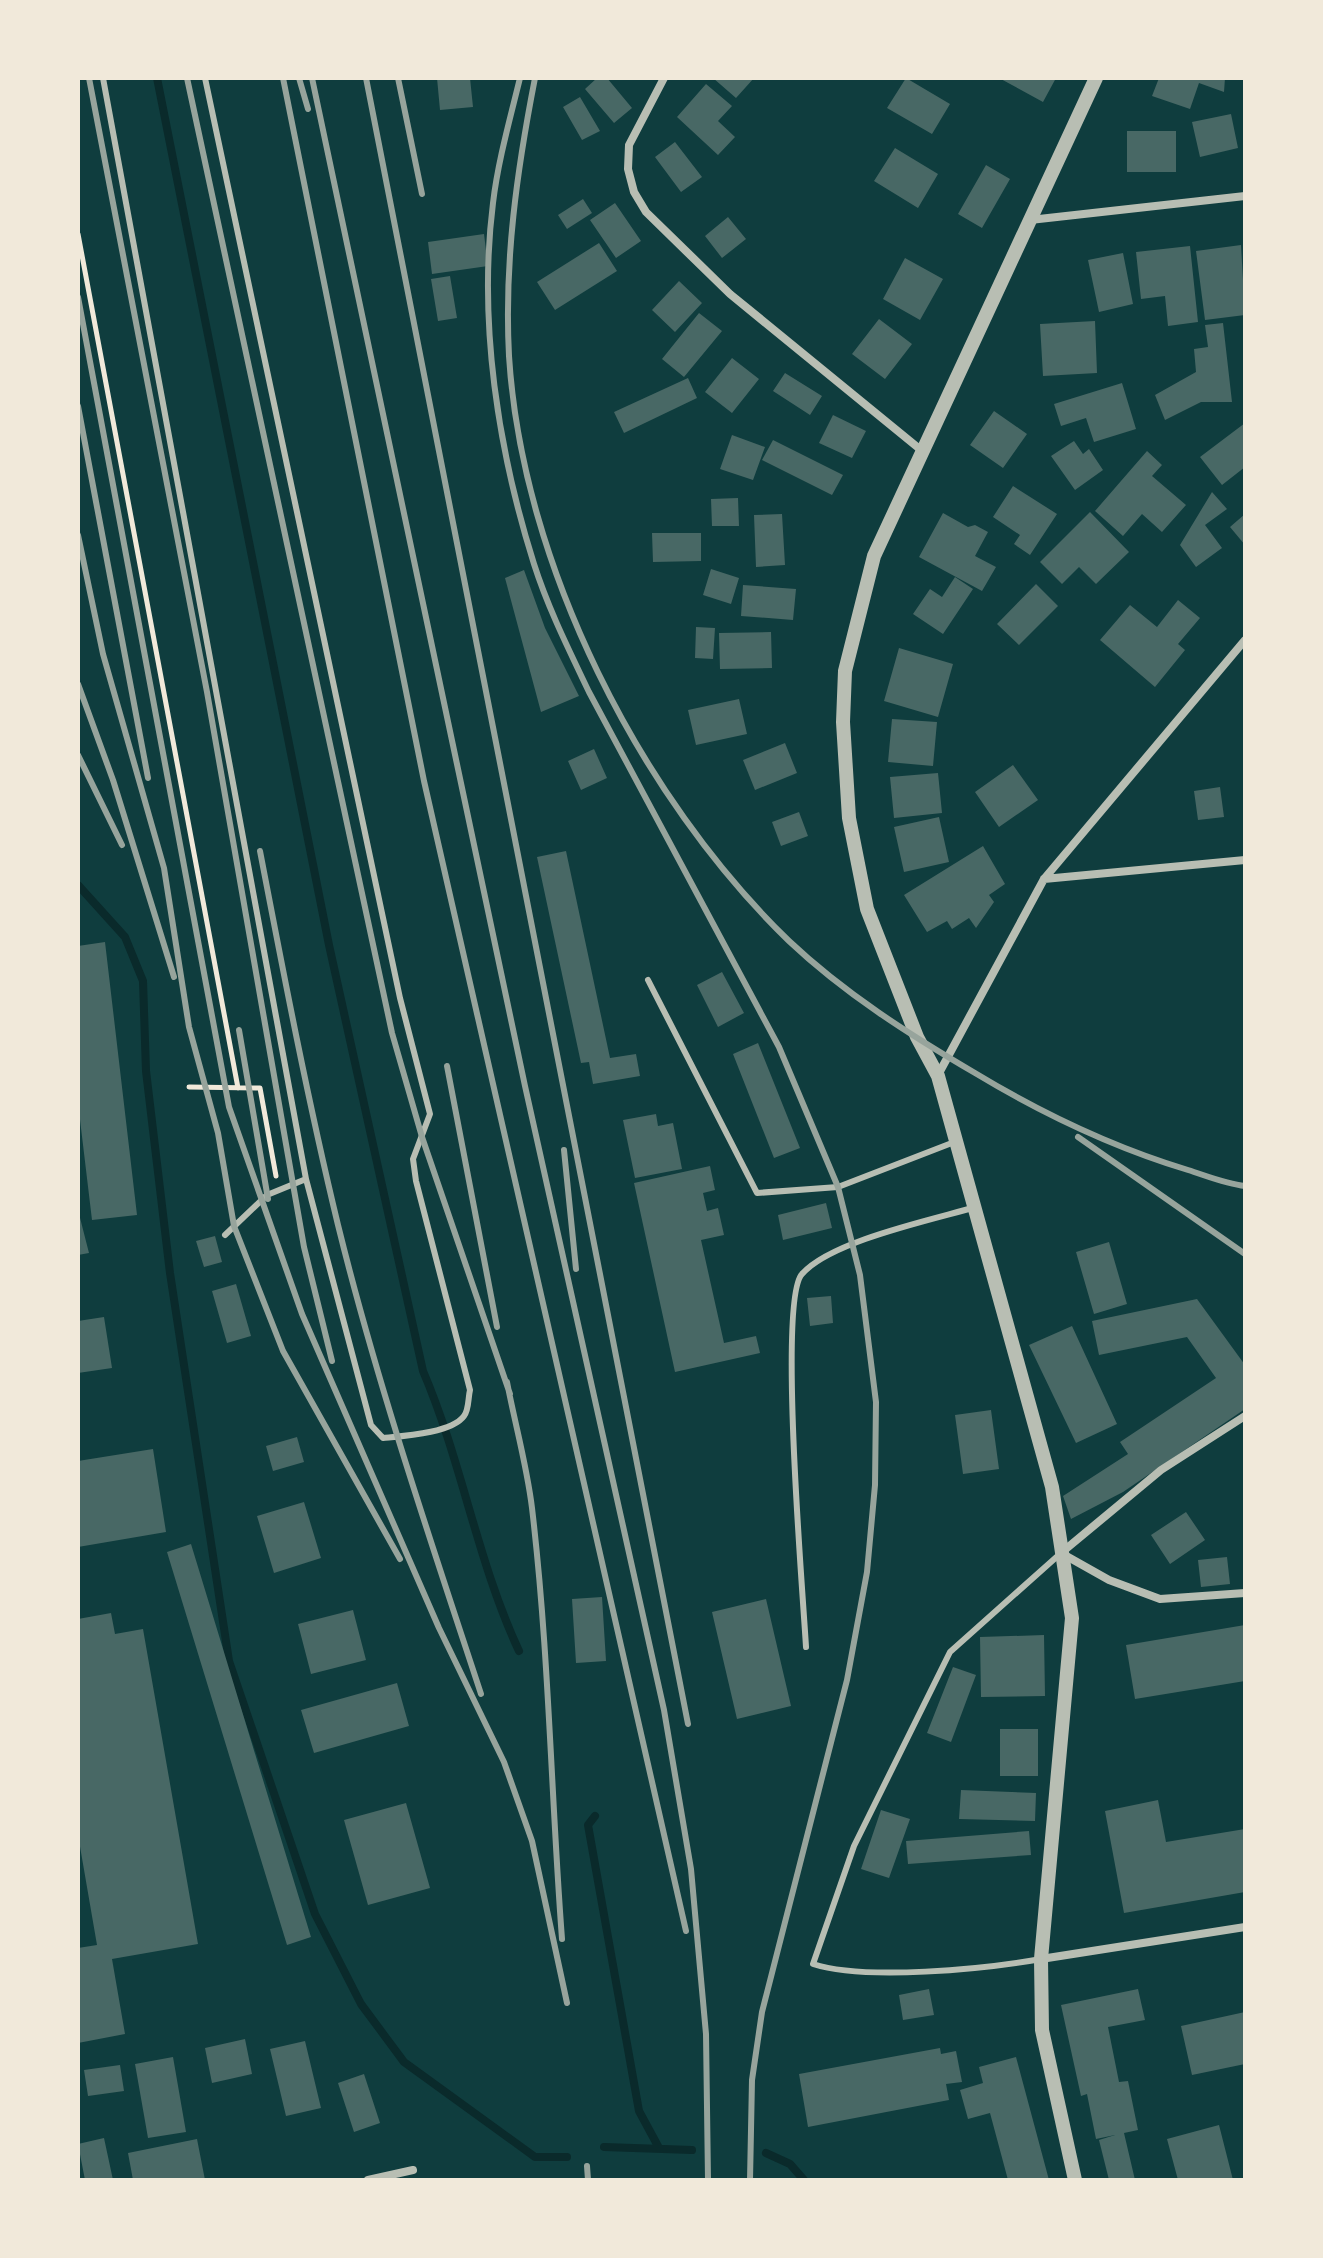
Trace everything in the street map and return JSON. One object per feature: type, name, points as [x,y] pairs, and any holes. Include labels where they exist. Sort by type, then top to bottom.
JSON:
[{"type":"street","points":[[664,78],[629,145],[631,180],[646,212],[730,294],[921,450]]},
{"type":"street","points":[[1075,2180],[1042,2030],[1041,1959],[1072,1618],[1052,1487],[977,1207],[938,1076],[917,1037],[867,909],[849,818],[843,722],[845,671],[874,556],[1096,78]]},
{"type":"street","points":[[1029,220],[1245,196]]},
{"type":"street","points":[[938,1076],[1044,879],[1245,640]]},
{"type":"street","points":[[1044,879],[1245,860]]},
{"type":"street","points":[[1061,1553],[1161,1470],[1245,1416]]},
{"type":"street","points":[[1061,1553],[1109,1580],[1160,1599],[1245,1593]]},
{"type":"street","points":[[1041,1959],[1245,1927]]},
{"type":"street","points":[[368,2180],[413,2170]]},
{"type":"lane","points":[[103,78],[306,1179],[371,1425],[383,1438],[456,1424],[466,1414],[470,1390],[413,1159],[430,1114],[400,998],[205,78]]},
{"type":"lane","points":[[648,980],[757,1193],[838,1187],[957,1141]]},
{"type":"lane","points":[[225,1235],[267,1195],[306,1179]]},
{"type":"lane","points":[[806,1647],[790,1335],[792,1302],[799,1276],[816,1259],[851,1245],[977,1207]]},
{"type":"lane","points":[[1041,1959],[941,1969],[835,1971],[813,1964],[854,1846],[950,1652],[1061,1553]]},
{"type":"path","points":[[78,234],[238,1088]]},
{"type":"path","points":[[189,1087],[260,1088],[278,1189]]},
{"type":"building","points":[[437,78],[470,78],[473,107],[440,110]]},
{"type":"building","points":[[597,78],[607,78],[632,108],[614,123],[585,89]]},
{"type":"building","points":[[713,78],[754,78],[736,98]]},
{"type":"building","points":[[906,78],[950,104],[932,134],[887,108]]},
{"type":"building","points":[[999,78],[1056,78],[1043,102]]},
{"type":"building","points":[[1159,78],[1225,78],[1224,92],[1199,83],[1190,109],[1152,96]]},
{"type":"building","points":[[706,84],[732,106],[718,121],[735,137],[718,155],[677,117]]},
{"type":"building","points":[[580,97],[600,131],[582,140],[563,107]]},
{"type":"building","points":[[1231,114],[1238,148],[1200,157],[1192,122]]},
{"type":"building","points":[[1127,131],[1176,131],[1176,172],[1127,172]]},
{"type":"building","points":[[675,142],[702,177],[681,192],[655,157]]},
{"type":"building","points":[[895,148],[938,174],[918,208],[874,181]]},
{"type":"building","points":[[986,165],[1010,179],[982,228],[958,214]]},
{"type":"building","points":[[583,199],[592,213],[567,229],[558,215]]},
{"type":"building","points":[[615,203],[641,241],[616,258],[590,220]]},
{"type":"building","points":[[728,217],[746,239],[722,258],[705,236]]},
{"type":"building","points":[[484,234],[488,266],[432,274],[428,242]]},
{"type":"building","points":[[599,243],[617,271],[555,310],[537,282]]},
{"type":"building","points":[[1241,245],[1245,315],[1205,320],[1196,251]]},
{"type":"building","points":[[1190,246],[1198,322],[1168,326],[1165,296],[1141,299],[1136,252]]},
{"type":"building","points":[[1123,253],[1133,304],[1099,312],[1088,260]]},
{"type":"building","points":[[905,258],[943,279],[920,320],[883,299]]},
{"type":"building","points":[[450,276],[457,318],[438,321],[431,279]]},
{"type":"building","points":[[679,281],[702,303],[675,332],[652,310]]},
{"type":"building","points":[[699,313],[722,331],[684,377],[662,359]]},
{"type":"building","points":[[879,319],[912,344],[885,379],[852,354]]},
{"type":"building","points":[[1095,321],[1097,373],[1043,376],[1040,324]]},
{"type":"building","points":[[1223,323],[1232,402],[1201,402],[1165,420],[1155,395],[1196,372],[1194,349],[1208,347],[1205,325]]},
{"type":"building","points":[[732,358],[759,379],[732,413],[705,392]]},
{"type":"building","points":[[785,373],[822,396],[810,415],[773,391]]},
{"type":"building","points":[[688,378],[697,398],[624,433],[614,412]]},
{"type":"building","points":[[1122,383],[1136,429],[1094,442],[1086,418],[1061,426],[1054,404]]},
{"type":"building","points":[[994,411],[1027,434],[1003,468],[970,445]]},
{"type":"building","points":[[833,415],[866,431],[852,458],[819,443]]},
{"type":"building","points":[[1245,423],[1245,467],[1222,485],[1200,457]]},
{"type":"building","points":[[732,435],[765,447],[753,480],[720,469]]},
{"type":"building","points":[[773,440],[843,475],[832,495],[762,460]]},
{"type":"building","points":[[1074,441],[1083,454],[1089,449],[1103,470],[1075,490],[1051,456]]},
{"type":"building","points":[[1147,451],[1162,465],[1152,476],[1186,505],[1162,532],[1142,514],[1123,536],[1095,511]]},
{"type":"building","points":[[1013,486],[1057,514],[1030,555],[1014,544],[1020,535],[993,517]]},
{"type":"building","points":[[1212,492],[1227,509],[1205,525],[1222,548],[1196,567],[1180,545]]},
{"type":"building","points":[[738,498],[739,526],[712,526],[711,499]]},
{"type":"building","points":[[1090,512],[1129,552],[1096,584],[1079,567],[1062,584],[1040,562]]},
{"type":"building","points":[[943,513],[968,527],[975,525],[988,532],[975,556],[996,567],[982,591],[919,557]]},
{"type":"building","points":[[782,514],[785,565],[756,567],[754,515]]},
{"type":"building","points":[[1245,514],[1245,545],[1230,527]]},
{"type":"building","points":[[652,533],[701,533],[701,561],[653,562]]},
{"type":"building","points":[[711,569],[739,578],[731,604],[703,595]]},
{"type":"building","points":[[524,570],[545,628],[579,696],[541,712],[505,578]]},
{"type":"building","points":[[955,577],[973,589],[943,634],[913,614],[930,589],[942,597]]},
{"type":"building","points":[[1036,584],[1058,606],[1019,645],[997,624]]},
{"type":"building","points":[[743,585],[796,589],[793,620],[741,616]]},
{"type":"building","points":[[1178,600],[1200,618],[1178,644],[1185,650],[1155,687],[1100,640],[1130,605],[1157,627]]},
{"type":"building","points":[[696,627],[715,628],[713,659],[695,658]]},
{"type":"building","points":[[771,632],[772,668],[720,669],[719,633]]},
{"type":"building","points":[[899,648],[953,664],[938,717],[884,701]]},
{"type":"building","points":[[739,699],[747,734],[696,745],[688,710]]},
{"type":"building","points":[[892,719],[937,722],[933,766],[888,762]]},
{"type":"building","points":[[785,743],[797,773],[755,790],[743,760]]},
{"type":"building","points":[[594,749],[607,778],[581,790],[568,761]]},
{"type":"building","points":[[1013,765],[1038,800],[999,827],[975,792]]},
{"type":"building","points":[[938,773],[942,813],[894,818],[890,777]]},
{"type":"building","points":[[1220,787],[1224,817],[1198,820],[1194,791]]},
{"type":"building","points":[[799,812],[808,836],[781,846],[772,822]]},
{"type":"building","points":[[939,817],[949,862],[904,872],[894,827]]},
{"type":"building","points":[[983,846],[1005,884],[989,895],[994,902],[976,928],[969,918],[952,929],[947,921],[927,932],[904,895]]},
{"type":"building","points":[[566,851],[610,1058],[636,1054],[640,1076],[593,1084],[589,1062],[581,1063],[537,857]]},
{"type":"building","points":[[105,942],[137,1215],[92,1220],[78,1103],[78,946]]},
{"type":"building","points":[[722,972],[744,1013],[718,1027],[697,985]]},
{"type":"building","points":[[758,1043],[800,1148],[774,1158],[733,1054]]},
{"type":"building","points":[[656,1114],[658,1126],[673,1123],[682,1169],[635,1178],[623,1120]]},
{"type":"building","points":[[710,1166],[715,1190],[703,1193],[707,1211],[718,1208],[724,1235],[701,1240],[724,1343],[756,1336],[760,1353],[675,1372],[634,1183]]},
{"type":"building","points":[[826,1203],[832,1228],[783,1240],[778,1215]]},
{"type":"building","points":[[78,1210],[89,1253],[78,1255]]},
{"type":"building","points":[[215,1236],[222,1262],[204,1267],[196,1241]]},
{"type":"building","points":[[1109,1242],[1127,1304],[1094,1314],[1076,1252]]},
{"type":"building","points":[[236,1284],[251,1336],[227,1343],[212,1291]]},
{"type":"building","points":[[831,1296],[833,1323],[810,1326],[807,1298]]},
{"type":"building","points":[[1197,1299],[1245,1365],[1245,1409],[1123,1492],[1071,1519],[1063,1496],[1128,1454],[1120,1442],[1216,1378],[1187,1337],[1099,1355],[1092,1321]]},
{"type":"building","points":[[104,1317],[112,1368],[78,1373],[78,1321]]},
{"type":"building","points":[[1072,1326],[1117,1424],[1076,1443],[1029,1345]]},
{"type":"building","points":[[991,1410],[999,1469],[963,1474],[955,1415]]},
{"type":"building","points":[[297,1437],[304,1462],[273,1471],[266,1446]]},
{"type":"building","points":[[153,1449],[166,1532],[78,1547],[78,1461]]},
{"type":"building","points":[[304,1502],[321,1558],[274,1573],[257,1516]]},
{"type":"building","points":[[1186,1512],[1205,1540],[1170,1564],[1151,1535]]},
{"type":"building","points":[[191,1544],[311,1937],[287,1945],[167,1552]]},
{"type":"building","points":[[1227,1557],[1230,1584],[1201,1587],[1198,1560]]},
{"type":"building","points":[[602,1597],[606,1661],[576,1663],[572,1599]]},
{"type":"building","points":[[766,1599],[791,1706],[737,1719],[712,1612]]},
{"type":"building","points":[[353,1610],[366,1660],[311,1674],[298,1624]]},
{"type":"building","points":[[111,1613],[115,1634],[143,1629],[198,1944],[112,1959],[125,2034],[78,2043],[78,1948],[97,1945],[78,1835],[78,1619]]},
{"type":"building","points":[[1245,1625],[1245,1681],[1135,1699],[1126,1645]]},
{"type":"building","points":[[1044,1635],[1045,1696],[981,1697],[980,1637]]},
{"type":"building","points":[[953,1667],[976,1675],[951,1742],[927,1733]]},
{"type":"building","points":[[397,1683],[409,1726],[314,1753],[301,1710]]},
{"type":"building","points":[[1000,1729],[1038,1729],[1038,1776],[1000,1776]]},
{"type":"building","points":[[961,1790],[1036,1793],[1035,1821],[959,1819]]},
{"type":"building","points":[[1158,1800],[1166,1842],[1245,1829],[1245,1892],[1124,1913],[1105,1811]]},
{"type":"building","points":[[406,1803],[430,1888],[368,1905],[344,1820]]},
{"type":"building","points":[[881,1810],[910,1819],[889,1878],[861,1869]]},
{"type":"building","points":[[1029,1831],[1031,1855],[908,1864],[906,1841]]},
{"type":"building","points":[[929,1989],[934,2015],[903,2020],[899,1995]]},
{"type":"building","points":[[1138,1989],[1145,2020],[1108,2027],[1119,2082],[1128,2081],[1138,2130],[1124,2133],[1135,2180],[1109,2180],[1099,2140],[1115,2135],[1096,2139],[1087,2094],[1081,2096],[1061,2005]]},
{"type":"building","points":[[1245,2012],[1245,2064],[1192,2075],[1181,2026]]},
{"type":"building","points":[[245,2039],[252,2074],[212,2083],[205,2048]]},
{"type":"building","points":[[305,2041],[321,2108],[286,2116],[270,2049]]},
{"type":"building","points":[[940,2048],[941,2054],[956,2051],[962,2082],[946,2084],[949,2100],[808,2127],[799,2074]]},
{"type":"building","points":[[173,2057],[186,2132],[148,2138],[135,2064]]},
{"type":"building","points":[[1016,2057],[1049,2180],[1008,2180],[990,2113],[968,2119],[960,2090],[983,2083],[979,2067]]},
{"type":"building","points":[[120,2065],[124,2091],[88,2096],[84,2070]]},
{"type":"building","points":[[364,2074],[380,2123],[354,2132],[338,2083]]},
{"type":"building","points":[[1219,2125],[1233,2180],[1178,2180],[1167,2139]]},
{"type":"building","points":[[104,2138],[113,2180],[85,2180],[78,2144]]},
{"type":"building","points":[[197,2139],[205,2180],[133,2180],[128,2153]]},
{"type":"waterway","points":[[157,78],[329,945],[423,1371],[449,1440],[492,1582],[519,1651]]},
{"type":"waterway","points":[[78,885],[125,937],[143,981],[146,1071],[170,1273],[229,1661],[315,1914],[361,2004],[404,2062],[535,2157],[567,2157]]},
{"type":"waterway","points":[[595,1816],[588,1825],[639,2111],[659,2148]]},
{"type":"waterway","points":[[604,2147],[692,2150]]},
{"type":"waterway","points":[[766,2153],[790,2164],[804,2180]]},
{"type":"railway","points":[[89,78],[207,692],[304,1247],[332,1361]]},
{"type":"railway","points":[[187,78],[392,1033],[422,1137],[510,1394]]},
{"type":"railway","points":[[283,78],[424,781],[686,1931]]},
{"type":"railway","points":[[299,78],[308,109]]},
{"type":"railway","points":[[312,78],[525,1086],[664,1710],[691,1869],[706,2034],[708,2180]]},
{"type":"railway","points":[[366,78],[688,1724]]},
{"type":"railway","points":[[398,78],[422,194]]},
{"type":"railway","points":[[520,78],[495,187],[488,294],[494,385],[521,521],[552,613],[589,692],[779,1047],[838,1187],[860,1275],[876,1402],[875,1485],[867,1572],[847,1680],[762,2012],[752,2080],[750,2180]]},
{"type":"railway","points":[[535,78],[518,181],[508,285],[509,356],[519,435],[537,515],[564,595],[598,672],[638,747],[684,818],[735,883],[789,941],[855,996],[951,1059],[1052,1116],[1132,1151],[1216,1180],[1245,1186]]},
{"type":"railway","points":[[78,297],[229,1107],[302,1314],[439,1628],[504,1762],[532,1841],[567,2003]]},
{"type":"railway","points":[[78,406],[148,778]]},
{"type":"railway","points":[[78,535],[103,654],[164,868],[189,1027],[218,1133],[234,1226],[283,1351],[400,1559]]},
{"type":"railway","points":[[78,684],[113,780],[174,977]]},
{"type":"railway","points":[[78,755],[122,845]]},
{"type":"railway","points":[[260,851],[306,1085],[353,1284],[405,1461],[481,1694]]},
{"type":"railway","points":[[239,1030],[268,1199]]},
{"type":"railway","points":[[447,1066],[497,1327]]},
{"type":"railway","points":[[1078,1137],[1245,1254]]},
{"type":"railway","points":[[564,1150],[576,1269]]},
{"type":"railway","points":[[507,1382],[530,1492],[538,1562],[562,1939]]},
{"type":"railway","points":[[587,2166],[588,2180]]}]
